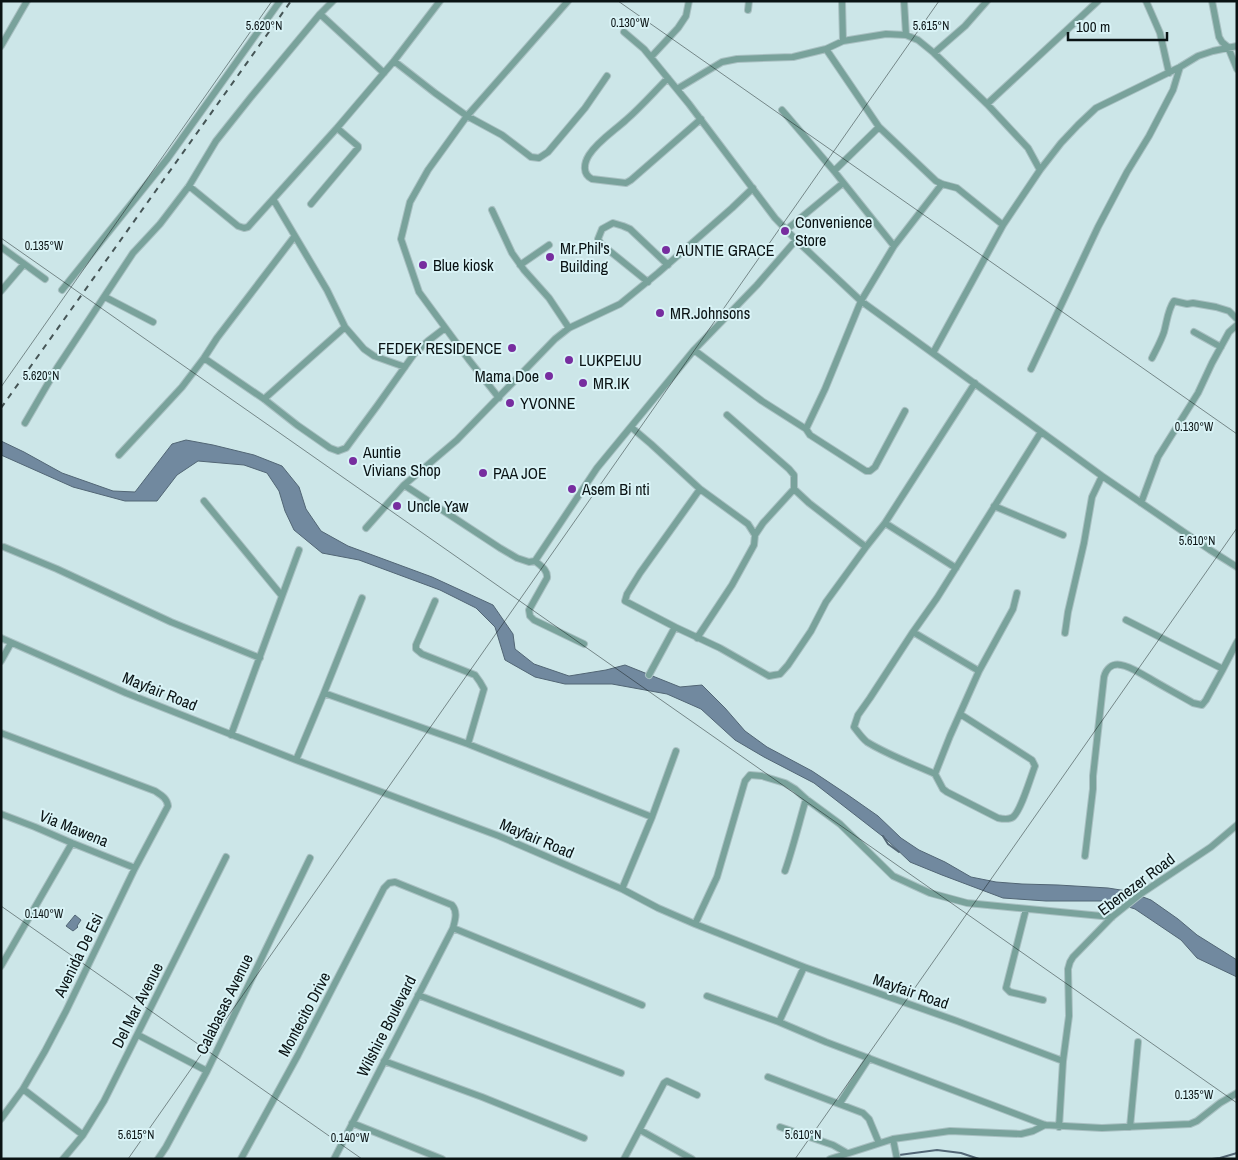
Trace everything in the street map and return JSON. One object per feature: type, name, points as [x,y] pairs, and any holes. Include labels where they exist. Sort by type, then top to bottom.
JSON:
[{"type":"street","points":[[1,46],[28,1]]},
{"type":"street","points":[[62,290],[168,158],[280,1]]},
{"type":"street","points":[[25,423],[57,368],[134,253],[160,224],[189,186],[216,142],[251,97],[333,1]]},
{"type":"street","points":[[189,186],[238,226],[248,227],[384,73],[440,1]]},
{"type":"street","points":[[498,398],[418,292],[401,239],[410,202],[428,170],[467,116],[568,1]]},
{"type":"street","points":[[651,57],[678,28],[686,16],[689,1]]},
{"type":"street","points":[[748,10],[749,1]]},
{"type":"street","points":[[842,1],[843,41]]},
{"type":"street","points":[[904,1],[906,35]]},
{"type":"street","points":[[934,53],[965,26],[987,1]]},
{"type":"street","points":[[987,104],[1098,1]]},
{"type":"street","points":[[1146,1],[1160,33],[1169,72]]},
{"type":"street","points":[[1212,1],[1218,37],[1228,47],[1237,69]]},
{"type":"street","points":[[320,14],[384,73]]},
{"type":"street","points":[[624,32],[651,57],[701,119],[775,218],[861,301],[1102,476],[1210,550],[1237,566]]},
{"type":"street","points":[[677,90],[722,62],[737,59],[793,58],[826,49],[843,41],[886,34],[906,35],[918,40],[934,53],[987,104],[1028,148],[1040,170]]},
{"type":"street","points":[[933,353],[1003,225],[1040,170],[1078,125],[1096,108],[1180,67],[1198,56],[1237,46]]},
{"type":"street","points":[[826,49],[879,127],[929,175],[942,184],[957,188],[1003,225]]},
{"type":"street","points":[[394,60],[434,93],[467,116],[502,136],[531,157],[539,158],[548,152],[585,108],[607,76]]},
{"type":"street","points":[[1031,370],[1098,227],[1173,90],[1180,67]]},
{"type":"street","points":[[668,78],[590,154],[585,164],[588,177],[626,182],[631,180],[701,119]]},
{"type":"street","points":[[782,110],[894,246]]},
{"type":"street","points":[[834,171],[879,127]]},
{"type":"street","points":[[311,204],[358,148],[337,128]]},
{"type":"street","points":[[786,230],[843,183]]},
{"type":"street","points":[[806,428],[861,301],[894,246],[942,184]]},
{"type":"street","points":[[366,528],[404,486],[457,440],[555,339],[569,328],[620,304],[668,265],[753,188]]},
{"type":"street","points":[[273,199],[327,290],[345,327],[364,349],[374,356],[404,367]]},
{"type":"street","points":[[492,210],[512,253],[569,328]]},
{"type":"street","points":[[648,282],[601,244],[598,239],[602,229],[613,223],[630,229],[668,265]]},
{"type":"street","points":[[119,455],[182,386],[294,237]]},
{"type":"street","points":[[404,486],[517,558],[529,562],[535,561],[596,468],[694,350],[757,285],[796,240]]},
{"type":"street","points":[[520,265],[549,245]]},
{"type":"street","points":[[1,247],[45,279]]},
{"type":"street","points":[[1,290],[24,264]]},
{"type":"street","points":[[105,297],[153,322]]},
{"type":"street","points":[[1152,358],[1164,335],[1169,311],[1174,300],[1188,304],[1193,303],[1216,307],[1229,311],[1237,319]]},
{"type":"street","points":[[1141,503],[1158,457],[1198,393],[1229,332],[1237,325]]},
{"type":"street","points":[[264,399],[345,327]]},
{"type":"street","points":[[204,358],[264,399],[304,430],[330,448],[338,451],[346,448],[414,354],[445,328]]},
{"type":"street","points":[[1194,332],[1221,347]]},
{"type":"street","points":[[694,350],[762,401],[806,428],[810,435],[866,471],[870,471],[874,467],[905,411]]},
{"type":"street","points":[[700,489],[640,573],[627,594],[625,601],[675,628],[720,648],[769,676],[780,674],[811,631],[826,602],[885,522],[974,383]]},
{"type":"street","points":[[697,638],[732,585],[754,545],[756,534],[763,523],[794,489],[794,475],[789,469],[727,415]]},
{"type":"street","points":[[631,427],[700,489],[748,524],[756,534]]},
{"type":"street","points":[[960,714],[1032,760],[1035,766],[1020,807],[1014,817],[1007,820],[998,818],[943,789],[936,774],[892,755],[866,741],[854,727],[858,715],[937,598],[1041,432]]},
{"type":"street","points":[[1065,632],[1092,497],[1102,476]]},
{"type":"street","points":[[794,489],[866,547]]},
{"type":"street","points":[[204,501],[282,596]]},
{"type":"street","points":[[994,506],[1063,535]]},
{"type":"street","points":[[885,522],[956,568]]},
{"type":"street","points":[[748,524],[763,523]]},
{"type":"street","points":[[4,547],[57,569],[171,622],[260,658]]},
{"type":"street","points":[[231,735],[299,550]]},
{"type":"street","points":[[535,561],[546,571],[547,578],[529,610],[530,616],[534,620],[584,644]]},
{"type":"street","points":[[936,774],[950,736],[979,671],[1013,609],[1017,593]]},
{"type":"street","points":[[296,760],[362,598]]},
{"type":"street","points":[[435,601],[416,648],[422,654],[475,676],[484,689],[468,744]]},
{"type":"street","points":[[1126,620],[1223,670]]},
{"type":"street","points":[[649,675],[675,628]]},
{"type":"street","points":[[913,632],[979,671]]},
{"type":"street","name":"Mayfair Road","points":[[1,638],[126,693],[231,735],[499,836],[622,889],[658,908],[695,924],[804,967],[1063,1061]]},
{"type":"street","points":[[1085,856],[1106,672],[1114,665],[1122,664],[1193,704],[1202,705],[1237,642]]},
{"type":"street","points":[[1,661],[11,643]]},
{"type":"street","points":[[324,693],[468,744],[652,818]]},
{"type":"street","name":"Avenida De Esi","points":[[1,733],[155,791],[164,797],[168,806],[135,868],[45,1052],[1,1119]]},
{"type":"street","points":[[622,889],[652,818],[676,751]]},
{"type":"street","points":[[695,924],[717,877],[745,781],[750,775],[762,776],[784,783],[795,789],[840,824],[886,871],[900,880],[930,893],[966,903],[1112,917]]},
{"type":"street","points":[[785,871],[806,799]]},
{"type":"street","name":"Via Mawena","points":[[2,815],[135,868]]},
{"type":"street","name":"Ebenezer Road","points":[[1059,1127],[1063,1061],[1069,1016],[1068,969],[1070,962],[1089,940],[1124,907],[1211,847],[1237,824]]},
{"type":"street","points":[[1,966],[72,843]]},
{"type":"street","name":"Del Mar Avenue","points":[[63,1159],[83,1134],[104,1101],[226,857]]},
{"type":"street","name":"Calabasas Avenue","points":[[158,1159],[207,1070],[310,858]]},
{"type":"street","name":"Montecito Drive","points":[[241,1159],[303,1046],[384,888],[389,883],[394,882],[452,905],[456,915],[453,928]]},
{"type":"street","points":[[1026,908],[1006,988],[1010,992],[1043,1000]]},
{"type":"street","points":[[453,928],[642,1005]]},
{"type":"street","name":"Wilshire Boulevard","points":[[334,1159],[453,928]]},
{"type":"street","points":[[779,1022],[804,967]]},
{"type":"street","points":[[418,995],[621,1073]]},
{"type":"street","points":[[706,996],[779,1022],[826,1042],[1045,1126],[1093,1128],[1194,1123],[1220,1103],[1237,1093]]},
{"type":"street","points":[[138,1035],[207,1070]]},
{"type":"street","points":[[1130,1127],[1138,1042]]},
{"type":"street","points":[[840,1104],[870,1058]]},
{"type":"street","points":[[384,1061],[482,1097],[584,1138]]},
{"type":"street","points":[[768,1077],[863,1113],[867,1116],[879,1143]]},
{"type":"street","points":[[624,1159],[664,1083],[667,1081],[697,1095]]},
{"type":"street","points":[[22,1089],[83,1134]]},
{"type":"street","points":[[352,1123],[442,1159]]},
{"type":"street","points":[[830,1159],[893,1139],[950,1131],[1021,1134],[1045,1126]]},
{"type":"street","points":[[780,1127],[833,1145],[847,1153]]},
{"type":"street","points":[[640,1130],[692,1159]]},
{"type":"street","points":[[893,1139],[897,1159]]},
{"type":"water","points":[[186,440],[254,455],[282,466],[299,487],[306,509],[321,531],[348,546],[432,577],[493,605],[513,634],[515,649],[534,664],[569,676],[625,665],[680,687],[702,685],[745,731],[767,747],[812,771],[848,795],[878,816],[901,838],[919,850],[971,877],[996,882],[1108,888],[1127,891],[1151,900],[1197,935],[1237,960],[1237,977],[1197,958],[1181,940],[1135,909],[1110,901],[1046,901],[1003,898],[910,862],[886,839],[814,783],[735,740],[701,709],[667,694],[612,684],[565,684],[535,677],[505,660],[495,627],[476,608],[440,590],[359,560],[322,553],[294,530],[285,511],[279,491],[267,473],[244,465],[198,461],[177,475],[157,501],[125,501],[73,487],[1,455],[1,441],[62,473],[113,491],[135,492],[172,444]]},
{"type":"water","points":[[75,915],[81,920],[78,927],[73,931],[66,926]]},
{"type":"waterway","points":[[883,836],[888,844],[899,852]]},
{"type":"waterway","points":[[899,1155],[937,1150],[961,1153],[979,1159]]},
{"type":"waterway","points":[[1212,1159],[1237,1153]]},
{"type":"railway","points":[[1,408],[291,1]]},
{"type":"place","name":"Convenience Store","points":[[785,231]]},
{"type":"place","name":"AUNTIE GRACE","points":[[666,250]]},
{"type":"place","name":"Mr.Phil's Building","points":[[550,257]]},
{"type":"place","name":"Blue kiosk","points":[[423,265]]},
{"type":"place","name":"MR.Johnsons","points":[[660,313]]},
{"type":"place","name":"FEDEK RESIDENCE","points":[[512,348]]},
{"type":"place","name":"LUKPEIJU","points":[[569,360]]},
{"type":"place","name":"Mama Doe","points":[[549,376]]},
{"type":"place","name":"MR.IK","points":[[583,383]]},
{"type":"place","name":"YVONNE","points":[[510,403]]},
{"type":"place","name":"Auntie Vivians Shop","points":[[353,461]]},
{"type":"place","name":"PAA JOE","points":[[483,473]]},
{"type":"place","name":"Asem Bi nti","points":[[572,489]]},
{"type":"place","name":"Uncle Yaw","points":[[397,506]]}]
